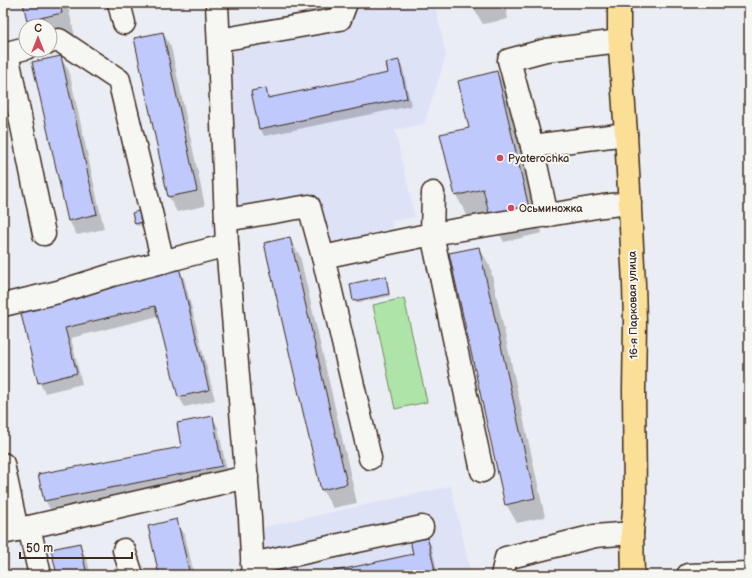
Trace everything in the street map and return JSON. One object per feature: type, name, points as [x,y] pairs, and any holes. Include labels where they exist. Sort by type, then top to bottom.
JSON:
[{"type":"main road","name":"16-я Парковая улица","points":[[612,3],[620,38]]},
{"type":"main road","name":"16-я Парковая улица","points":[[619,3],[635,322],[635,500],[632,533],[633,575]]},
{"type":"lane","points":[[218,3],[219,40],[226,69],[227,245],[253,570],[422,527]]},
{"type":"lane","points":[[219,40],[340,19],[346,3]]},
{"type":"lane","points":[[547,216],[532,146],[509,60],[546,50],[620,38]]},
{"type":"lane","points":[[58,40],[119,80],[163,262]]},
{"type":"lane","points":[[12,52],[44,234]]},
{"type":"lane","points":[[532,146],[626,134]]},
{"type":"lane","points":[[433,193],[432,234],[482,471]]},
{"type":"lane","points":[[323,257],[432,234],[603,206],[630,203]]},
{"type":"lane","points":[[226,220],[309,206],[323,257],[370,458]]},
{"type":"lane","points":[[3,305],[58,292],[112,275],[227,245]]},
{"type":"lane","points":[[3,464],[16,530],[40,575]]},
{"type":"lane","points":[[16,530],[246,478]]},
{"type":"lane","points":[[502,575],[506,558],[595,536],[632,533]]},
{"type":"lane","points":[[124,550],[132,575]]},
{"type":"lane","points":[[688,575],[749,573]]},
{"type":"shaded area","points":[[359,3],[435,3],[446,56],[424,124],[395,130],[415,217],[392,221],[393,233],[326,245],[315,197],[237,209],[232,47],[350,27]]},
{"type":"shaded area","points":[[451,486],[471,575],[265,575],[270,574],[269,553],[264,552],[264,527]]},
{"type":"green space","points":[[404,298],[427,402],[395,409],[373,305]]},
{"type":"building","points":[[23,3],[60,3],[62,13],[40,18],[26,18]]},
{"type":"building","points":[[302,3],[328,3],[328,4],[303,9]]},
{"type":"building","points":[[163,32],[197,191],[168,197],[134,38]]},
{"type":"building","points":[[61,56],[97,214],[68,221],[32,62],[58,58]]},
{"type":"building","points":[[399,60],[407,98],[259,129],[251,91],[266,88],[268,98],[388,73],[386,63]]},
{"type":"building","points":[[497,71],[530,212],[491,221],[483,189],[455,196],[440,134],[469,128],[458,81]]},
{"type":"building","points":[[142,210],[146,221],[135,224],[132,213]]},
{"type":"building","points":[[290,237],[347,484],[321,490],[264,243]]},
{"type":"building","points":[[479,247],[535,498],[505,505],[449,253]]},
{"type":"building","points":[[179,267],[209,390],[178,397],[155,306],[65,328],[77,373],[38,383],[19,306]]},
{"type":"building","points":[[386,276],[389,294],[353,301],[350,284]]},
{"type":"building","points":[[213,416],[222,466],[44,501],[38,474],[181,447],[177,423]]},
{"type":"building","points":[[177,519],[190,575],[159,575],[148,526]]},
{"type":"building","points":[[427,536],[436,575],[317,575],[413,554],[410,540]]},
{"type":"building","points":[[80,543],[87,575],[57,575],[51,549]]},
{"type":"building","points":[[295,566],[296,575],[278,575],[277,570]]},
{"type":"place","name":"Pyaterochka","points":[[500,158]]},
{"type":"place","name":"Осьминожка","points":[[511,208]]}]
